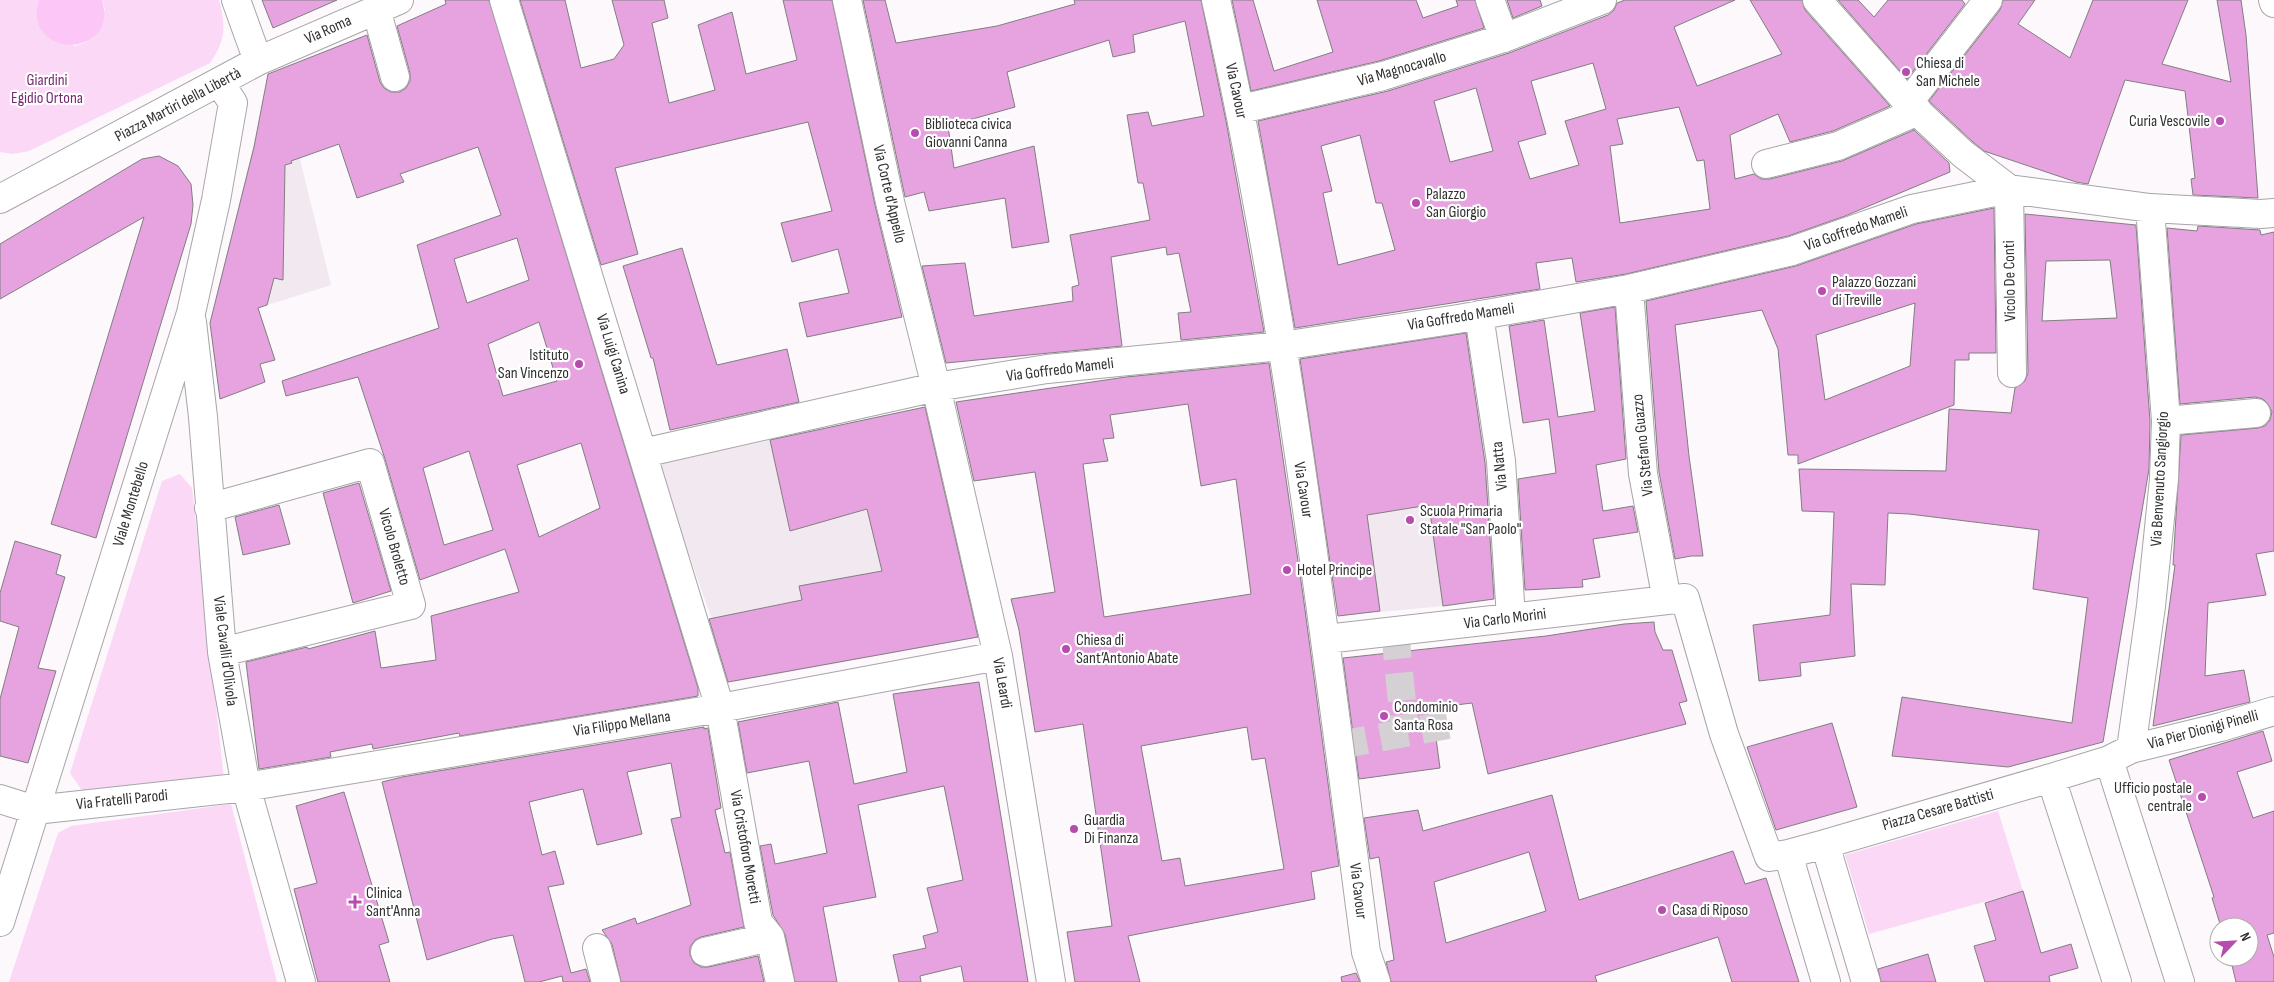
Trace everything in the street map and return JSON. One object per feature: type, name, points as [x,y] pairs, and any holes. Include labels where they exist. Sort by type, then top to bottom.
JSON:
[{"type":"street","name":"Piazza Martiri della Libertà","points":[[0,199],[40,180],[258,61],[236,0]]},
{"type":"street","name":"Via Luigi Canina","points":[[504,0],[720,708]]},
{"type":"street","name":"Via Corte d'Appello","points":[[847,0],[890,202],[936,387]]},
{"type":"street","name":"Via Cavour","points":[[1216,0],[1241,109],[1282,346],[1326,639],[1366,952],[1376,982]]},
{"type":"street","points":[[1490,0],[1504,38]]},
{"type":"street","name":"Via Magnocavallo","points":[[1241,109],[1383,76],[1504,38],[1557,8],[1602,0]]},
{"type":"street","points":[[1818,0],[1913,107],[1963,154],[2009,189]]},
{"type":"street","points":[[1766,164],[1838,146],[1913,107],[1988,0]]},
{"type":"street","name":"Via Roma","points":[[258,61],[387,5]]},
{"type":"street","points":[[387,5],[395,77]]},
{"type":"street","name":"Viale Montebello","points":[[0,922],[191,313],[216,200],[233,103],[220,83]]},
{"type":"street","name":"Piazza Martiri della Libertà","points":[[0,180],[4,182],[40,180]]},
{"type":"street","name":"Via Goffredo Mameli","points":[[643,452],[936,387],[1047,369],[1282,346],[1629,289],[1792,251],[1912,209],[2009,189],[2150,208],[2261,214],[2274,213]]},
{"type":"street","name":"Vicolo De Conti","points":[[2009,189],[2012,373]]},
{"type":"street","name":"Via Benvenuto Sangiorgio","points":[[2120,754],[2151,606],[2164,479],[2166,420],[2150,208]]},
{"type":"street","name":"Via Stefano Guazzo","points":[[1629,289],[1643,474],[1676,599],[1769,857],[1788,854]]},
{"type":"street","name":"Viale Cavalli d'Olivola","points":[[191,313],[203,417],[222,652],[246,787],[301,982]]},
{"type":"street","name":"Via Natta","points":[[1479,315],[1501,461],[1511,618]]},
{"type":"street","name":"Via Leardi","points":[[936,387],[998,656],[1051,982]]},
{"type":"street","points":[[2166,420],[2256,413]]},
{"type":"street","name":"Vicolo Broletto","points":[[209,508],[370,464],[411,605],[222,652]]},
{"type":"street","name":"Via Carlo Morini","points":[[1326,639],[1676,599]]},
{"type":"street","name":"Via Filippo Mellana","points":[[246,787],[720,708],[998,656]]},
{"type":"street","name":"Via Cristoforo Moretti","points":[[720,708],[758,922],[770,937],[780,982]]},
{"type":"street","name":"Via Pier Dionigi Pinelli","points":[[2120,754],[2274,711]]},
{"type":"street","points":[[2120,754],[2180,982]]},
{"type":"street","name":"Piazza Cesare Battisti","points":[[1788,854],[2051,778],[2120,754]]},
{"type":"street","points":[[2051,778],[2117,982]]},
{"type":"street","name":"Via Fratelli Parodi","points":[[0,799],[35,810],[246,787]]},
{"type":"street","points":[[1825,844],[1866,982]]},
{"type":"street","points":[[1788,854],[1826,982]]},
{"type":"street","points":[[705,952],[770,937]]},
{"type":"street","points":[[596,948],[606,982]]},
{"type":"shaded area","points":[[39,0],[102,0],[104,20],[97,34],[85,42],[70,45],[56,42],[44,33],[37,19]]},
{"type":"shaded area","points":[[288,111],[331,285],[210,323],[260,118]]},
{"type":"shaded area","points":[[930,406],[980,637],[734,682],[657,464]]},
{"type":"shaded area","name":"Scuola Primaria Statale \"San Paolo\"","points":[[1487,440],[1504,597],[1443,606],[1338,616],[1317,451]]},
{"type":"green space","name":"Giardini Egidio Ortona","points":[[0,0],[39,0],[37,13],[74,46],[93,38],[105,9],[102,0],[219,0],[223,18],[222,40],[210,63],[29,151],[13,154],[0,152]]},
{"type":"green space","points":[[180,474],[192,488],[224,779],[83,792],[70,773],[162,481]]},
{"type":"green space","points":[[231,804],[277,982],[9,982],[58,833],[71,826]]},
{"type":"green space","points":[[1998,811],[2023,891],[1869,934],[1845,855]]},
{"type":"building","points":[[262,0],[337,0],[273,28]]},
{"type":"building","points":[[445,0],[489,0],[698,688],[698,696],[460,736],[459,733],[373,749],[372,744],[330,752],[331,757],[259,769],[246,662],[307,647],[308,649],[375,631],[381,668],[436,660],[431,616],[519,592],[505,549],[420,580],[385,459],[358,377],[286,396],[282,381],[439,328],[417,245],[501,215],[478,147],[400,174],[404,182],[357,198],[339,144],[291,161],[292,163],[285,165],[283,280],[274,278],[267,305],[258,308],[275,360],[260,364],[265,382],[220,399],[210,323],[254,147],[268,74],[367,35],[380,82],[384,88],[391,92],[400,92],[406,88],[410,81],[410,73],[397,26],[446,4]],"holes":[[[517,238],[529,280],[467,303],[454,259]],[[539,322],[557,381],[503,396],[488,344]],[[581,443],[600,508],[539,537],[517,465]],[[469,451],[493,530],[444,545],[423,468]]]},
{"type":"building","points":[[520,0],[565,0],[581,68],[614,59],[624,45],[612,0],[664,0],[668,18],[652,23],[669,103],[715,90],[698,25],[732,12],[746,74],[797,60],[783,0],[832,0],[875,205],[902,317],[807,337],[799,303],[849,293],[838,249],[792,262],[781,223],[832,211],[808,122],[615,168],[638,254],[601,265]]},
{"type":"building","points":[[863,0],[885,0],[896,43],[997,26],[1075,4],[1074,0],[1201,0],[1226,121],[1264,332],[1181,340],[1178,313],[1191,312],[1179,253],[1167,255],[1166,247],[1111,257],[1122,346],[946,363],[922,266],[965,263],[974,316],[1073,301],[1072,287],[1079,285],[1070,235],[1150,220],[1143,183],[1138,183],[1127,115],[1148,112],[1152,126],[1204,116],[1185,21],[1133,35],[1135,52],[1113,57],[1109,40],[1007,72],[1015,107],[948,126],[954,168],[1034,146],[1049,242],[1012,248],[1005,198],[929,211],[924,192],[905,197]]},
{"type":"building","points":[[1232,0],[1253,0],[1274,71],[1333,52],[1317,0],[1416,0],[1423,18],[1458,6],[1456,0],[1475,0],[1484,28],[1379,61],[1251,91]]},
{"type":"building","points":[[1507,0],[1540,0],[1542,6],[1513,18]]},
{"type":"building","points":[[1625,0],[1735,0],[1674,27],[1697,86],[1782,54],[1750,0],[1802,0],[1805,10],[1890,106],[1833,131],[1790,142],[1778,114],[1730,135],[1735,179],[1754,174],[1761,179],[1770,179],[1842,161],[1914,130],[1949,163],[1950,172],[1845,216],[1788,236],[1626,274],[1576,282],[1572,258],[1536,263],[1540,289],[1295,328],[1258,121],[1388,91],[1509,53],[1608,15],[1614,10],[1617,3]],"holes":[[[1593,63],[1606,109],[1565,121],[1579,165],[1530,179],[1518,142],[1546,134],[1531,81]],[[1476,88],[1493,151],[1450,162],[1434,101]],[[1679,107],[1697,161],[1704,160],[1710,209],[1620,223],[1610,146],[1623,144],[1617,119]],[[1360,135],[1376,203],[1382,203],[1395,250],[1338,265],[1323,193],[1332,191],[1321,146]]]},
{"type":"building","points":[[1838,0],[1858,0],[1874,17],[1888,0],[1962,0],[1965,4],[1907,79]]},
{"type":"building","points":[[2003,0],[2035,0],[2018,24],[2070,58],[2093,0],[2188,0],[2162,64],[2231,82],[2217,0],[2241,0],[2246,35],[2258,198],[2193,195],[2191,179],[2195,178],[2185,91],[2125,80],[2088,184],[2076,182],[1984,151],[1929,101],[2000,10]]},
{"type":"building","points":[[159,156],[178,166],[191,184],[193,205],[191,224],[96,538],[51,524],[144,217],[0,299],[0,244],[142,159]]},
{"type":"building","points":[[1994,208],[1996,353],[1969,353],[1969,360],[1955,360],[1954,405],[1798,464],[1798,455],[1788,455],[1778,349],[1762,310],[1675,325],[1689,456],[1703,556],[1675,559],[1659,472],[1646,301],[1796,266],[1916,224]],"holes":[[[1915,303],[1910,366],[1825,400],[1816,335]]]},
{"type":"building","points":[[2025,214],[2136,225],[2150,421],[2149,469],[2103,742],[2008,767],[1892,756],[1902,697],[2072,723],[2088,598],[2033,589],[2039,530],[1888,513],[1885,585],[1851,584],[1855,656],[1800,663],[1801,676],[1759,681],[1753,625],[1830,615],[1834,512],[1802,511],[1799,469],[1946,471],[1949,409],[2011,413],[2015,388],[2025,381],[2028,373]],"holes":[[[2110,260],[2117,318],[2042,321],[2046,261]]]},
{"type":"building","points":[[2198,226],[2260,230],[2261,235],[2274,232],[2274,551],[2256,554],[2266,595],[2208,603],[2205,676],[2244,670],[2250,702],[2153,726],[2175,565],[2173,565],[2181,435],[2258,428],[2265,426],[2270,420],[2272,412],[2263,399],[2255,397],[2180,404],[2167,228],[2197,231]]},
{"type":"building","points":[[682,248],[717,365],[787,349],[799,402],[670,430],[653,358],[651,358],[623,266]]},
{"type":"building","points":[[1615,307],[1626,459],[1596,465],[1603,511],[1633,506],[1638,532],[1593,539],[1600,577],[1582,580],[1583,587],[1525,590],[1518,479],[1556,473],[1549,419],[1523,423],[1509,326],[1544,320],[1558,417],[1595,411],[1580,313]]},
{"type":"building","points":[[1466,333],[1485,463],[1494,599],[1443,606],[1429,505],[1367,515],[1380,611],[1338,616],[1300,359]]},
{"type":"building","points":[[1269,363],[1303,595],[1339,866],[1311,872],[1315,899],[1128,936],[1140,982],[1075,982],[1067,932],[1112,926],[1083,724],[1035,732],[1019,630],[1011,599],[1055,592],[1035,472],[974,481],[956,402],[1126,377]],"holes":[[[1188,404],[1201,486],[1236,479],[1251,594],[1104,617],[1083,464],[1108,461],[1103,439],[1114,438],[1110,415]],[[1247,727],[1252,760],[1265,758],[1284,869],[1185,886],[1180,858],[1162,861],[1141,746]]]},
{"type":"building","points":[[925,407],[978,637],[728,682],[709,619],[802,600],[799,586],[882,571],[867,509],[790,531],[770,440]]},
{"type":"building","points":[[359,483],[391,591],[353,603],[323,493]]},
{"type":"building","points":[[279,505],[290,544],[243,555],[235,517]]},
{"type":"building","points":[[15,541],[61,555],[56,574],[65,577],[38,668],[56,671],[28,763],[0,756],[0,699],[19,627],[0,621],[0,593]]},
{"type":"building","points":[[1654,622],[1655,632],[1663,650],[1672,650],[1687,701],[1679,703],[1686,724],[1488,774],[1472,703],[1432,708],[1440,768],[1359,779],[1343,658]]},
{"type":"building","points":[[979,682],[1028,982],[964,982],[961,966],[920,976],[921,982],[899,982],[893,955],[926,948],[923,936],[938,932],[927,888],[963,880],[944,786],[858,805],[876,897],[823,907],[837,982],[795,982],[785,934],[773,915],[760,846],[771,844],[775,864],[827,853],[809,761],[747,773],[738,722],[838,702],[854,784],[907,772],[893,694]]},
{"type":"building","points":[[1832,723],[1857,807],[1776,830],[1747,747]]},
{"type":"building","points":[[704,727],[704,729],[708,728],[721,808],[715,810],[725,853],[730,852],[744,927],[695,940],[690,947],[690,955],[694,963],[701,967],[758,956],[764,982],[621,982],[612,944],[602,930],[635,918],[637,924],[691,905],[671,819],[681,817],[671,763],[627,772],[642,834],[597,845],[583,789],[529,802],[542,855],[555,851],[564,884],[548,887],[571,973],[586,969],[590,982],[563,982],[562,976],[539,982],[525,982],[513,935],[492,939],[427,960],[382,782],[402,777]]},
{"type":"building","points":[[2263,731],[2272,761],[2237,772],[2253,818],[2274,811],[2274,933],[2267,935],[2274,957],[2274,982],[2236,982],[2232,967],[2259,967],[2259,917],[2218,917],[2212,898],[2214,897],[2169,760]]},
{"type":"building","points":[[344,792],[389,942],[379,945],[390,982],[318,982],[294,889],[317,883],[296,806]]},
{"type":"building","name":"Casa di Riposo","points":[[1552,795],[1579,900],[1733,851],[1745,884],[1766,878],[1799,982],[1732,982],[1718,937],[1595,976],[1597,982],[1391,982],[1386,962],[1394,960],[1379,857],[1370,859],[1364,818],[1418,810],[1423,831]],"holes":[[[1529,852],[1546,911],[1446,943],[1434,882]]]},
{"type":"building","points":[[2023,891],[2041,953],[2071,944],[2078,968],[2049,976],[2050,982],[1985,982],[1974,946],[1996,940],[1985,903]]},
{"type":"building","points":[[1928,954],[1936,982],[1881,982],[1878,969]]},
{"type":"building","points":[[1356,973],[1360,982],[1342,982],[1341,977]]},
{"type":"tunnel","points":[[1395,631],[1405,733]]},
{"type":"tunnel","points":[[1339,745],[1448,725]]},
{"type":"place","name":"Chiesa di San Michele","points":[[1906,72]]},
{"type":"place","name":"Curia Vescovile","points":[[2220,121]]},
{"type":"place","name":"Biblioteca civica Giovanni Canna","points":[[915,133]]},
{"type":"place","name":"Palazzo San Giorgio","points":[[1416,203]]},
{"type":"place","name":"Palazzo Gozzani di Treville","points":[[1822,291]]},
{"type":"place","name":"Istituto San Vincenzo","points":[[579,364]]},
{"type":"place","name":"Scuola Primaria Statale \"San Paolo\"","points":[[1410,520]]},
{"type":"place","name":"Hotel Principe","points":[[1287,570]]},
{"type":"place","name":"Chiesa di Sant’Antonio Abate","points":[[1066,649]]},
{"type":"place","name":"Condominio Santa Rosa","points":[[1384,716]]},
{"type":"place","name":"Ufficio postale centrale","points":[[2202,797]]},
{"type":"place","name":"Guardia Di Finanza","points":[[1074,829]]},
{"type":"place","name":"Clinica Sant'Anna","points":[[355,902]]},
{"type":"place","name":"Casa di Riposo","points":[[1662,910]]}]
